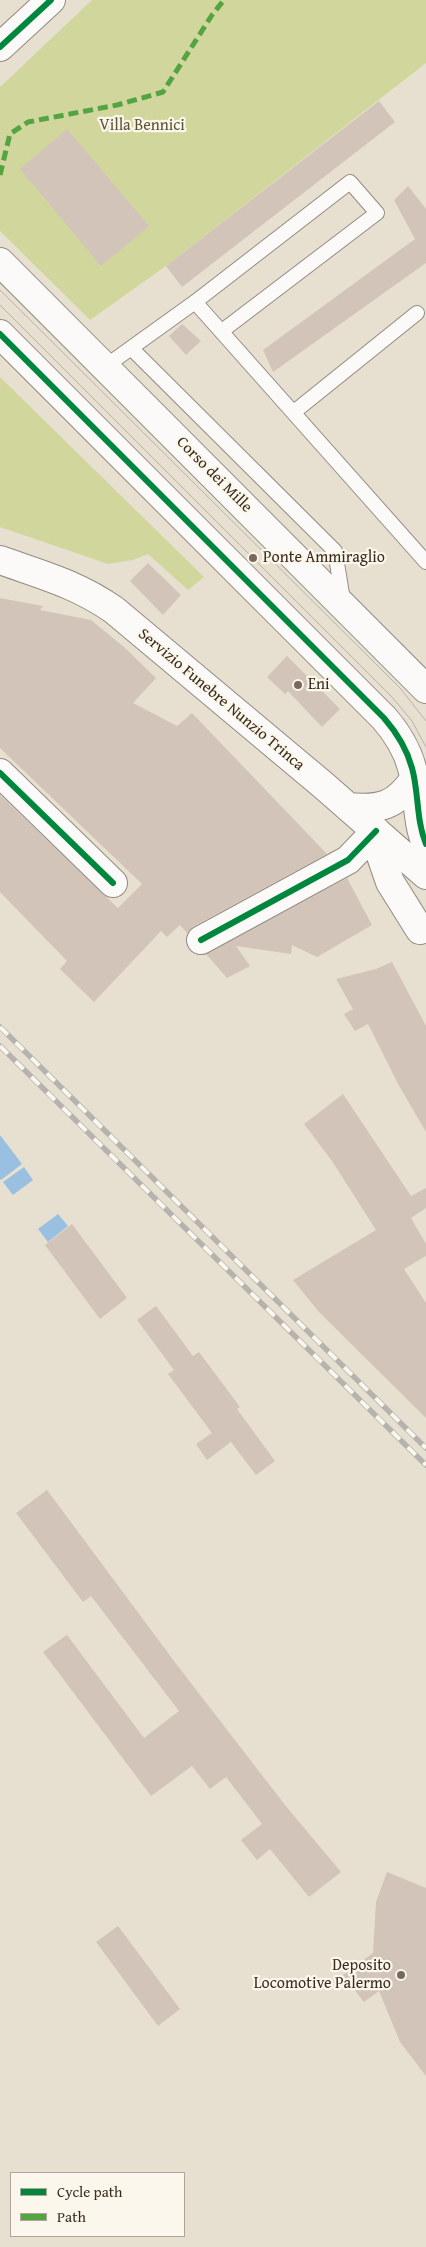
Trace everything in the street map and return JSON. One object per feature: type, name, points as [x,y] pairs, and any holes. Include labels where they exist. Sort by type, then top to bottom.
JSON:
[{"type":"street","points":[[0,46],[52,0]]},
{"type":"street","name":"Corso dei Mille","points":[[0,262],[106,366],[426,689]]},
{"type":"street","points":[[0,334],[384,718],[402,742],[413,769],[419,822],[423,935]]},
{"type":"street","name":"Servizio Funebre Nunzio Trinca","points":[[0,560],[63,582],[92,595],[138,630],[376,831],[421,860]]},
{"type":"street","points":[[0,773],[113,883]]},
{"type":"street","points":[[348,807],[366,808],[391,802],[404,795],[414,779]]},
{"type":"street","points":[[376,831],[381,856],[390,882],[423,935]]},
{"type":"street","points":[[201,940],[348,860],[376,831]]},
{"type":"lane","points":[[106,366],[195,302],[350,182],[377,213],[222,331]]},
{"type":"lane","points":[[195,302],[426,562]]},
{"type":"lane","points":[[294,412],[417,313]]},
{"type":"lane","points":[[131,348],[335,551],[344,606]]},
{"type":"green space","name":"Villa Bennici","points":[[92,0],[426,0],[426,63],[166,266],[90,320],[0,231],[0,87]]},
{"type":"green space","points":[[0,377],[204,577],[188,590],[148,554],[133,560],[108,564],[0,527]]},
{"type":"water","points":[[0,1135],[22,1164],[1,1180],[0,1179]]},
{"type":"water","points":[[24,1167],[33,1180],[13,1195],[3,1182]]},
{"type":"water","points":[[58,1214],[68,1226],[48,1242],[38,1229]]},
{"type":"building","points":[[379,101],[395,122],[182,287],[166,266]]},
{"type":"building","points":[[67,129],[149,226],[101,266],[20,169]]},
{"type":"building","points":[[408,186],[426,209],[426,263],[273,372],[263,350],[415,239],[394,200]]},
{"type":"building","points":[[182,324],[201,341],[186,355],[169,336]]},
{"type":"building","points":[[148,563],[181,595],[163,615],[130,581]]},
{"type":"building","points":[[0,598],[43,606],[40,610],[91,620],[124,647],[156,678],[133,703],[177,726],[192,713],[327,854],[194,926],[187,933],[180,925],[167,937],[161,931],[94,1002],[60,969],[67,961],[0,892],[0,795],[118,908],[142,884],[0,748]]},
{"type":"building","points":[[287,656],[340,709],[322,727],[288,691],[285,694],[267,677]]},
{"type":"building","points":[[347,878],[372,925],[317,957],[292,945],[291,954],[236,946],[250,966],[227,978],[206,954]]},
{"type":"building","points":[[392,962],[426,1026],[426,1132],[398,1084],[368,1024],[355,1031],[344,1014],[353,1009],[336,979],[376,969]]},
{"type":"building","points":[[343,1094],[411,1196],[426,1188],[426,1208],[411,1218],[426,1244],[426,1256],[404,1269],[426,1303],[426,1418],[319,1312],[293,1280],[376,1230],[332,1161],[304,1124]]},
{"type":"building","points":[[72,1224],[127,1298],[100,1319],[45,1245]]},
{"type":"building","points":[[156,1306],[193,1356],[199,1352],[240,1407],[237,1409],[275,1461],[256,1475],[231,1442],[207,1460],[196,1444],[212,1433],[168,1374],[174,1370],[137,1320]]},
{"type":"building","points":[[47,1490],[177,1665],[285,1805],[341,1872],[309,1897],[270,1849],[257,1860],[241,1840],[262,1824],[226,1777],[210,1789],[192,1766],[151,1796],[43,1652],[67,1635],[144,1738],[179,1711],[91,1596],[83,1602],[16,1513]]},
{"type":"building","name":"Deposito Locomotive Palermo","points":[[387,1872],[426,1888],[426,2076],[400,2042],[379,1991],[364,2002],[343,1975],[373,1953],[376,1902]]},
{"type":"building","points":[[118,1926],[180,2009],[158,2026],[96,1942]]},
{"type":"tram line","points":[[0,290],[400,688],[426,721]]},
{"type":"tram line","points":[[0,305],[392,697],[412,721],[426,747]]},
{"type":"railway","points":[[0,1027],[426,1448]]},
{"type":"railway","points":[[0,1046],[426,1465]]},
{"type":"marked path","points":[[0,175],[10,134],[28,122],[117,105],[163,92],[212,15],[224,0]]},
{"type":"cycle path","points":[[0,47],[51,0]]},
{"type":"cycle path","points":[[0,334],[384,718],[401,741],[410,761],[421,826],[426,844]]},
{"type":"cycle path","points":[[0,773],[113,883]]},
{"type":"cycle path","points":[[201,940],[348,860],[376,831]]},
{"type":"place","name":"Ponte Ammiraglio","points":[[253,558]]},
{"type":"place","name":"Eni","points":[[298,685]]},
{"type":"place","name":"Deposito Locomotive Palermo","points":[[401,1975]]}]
